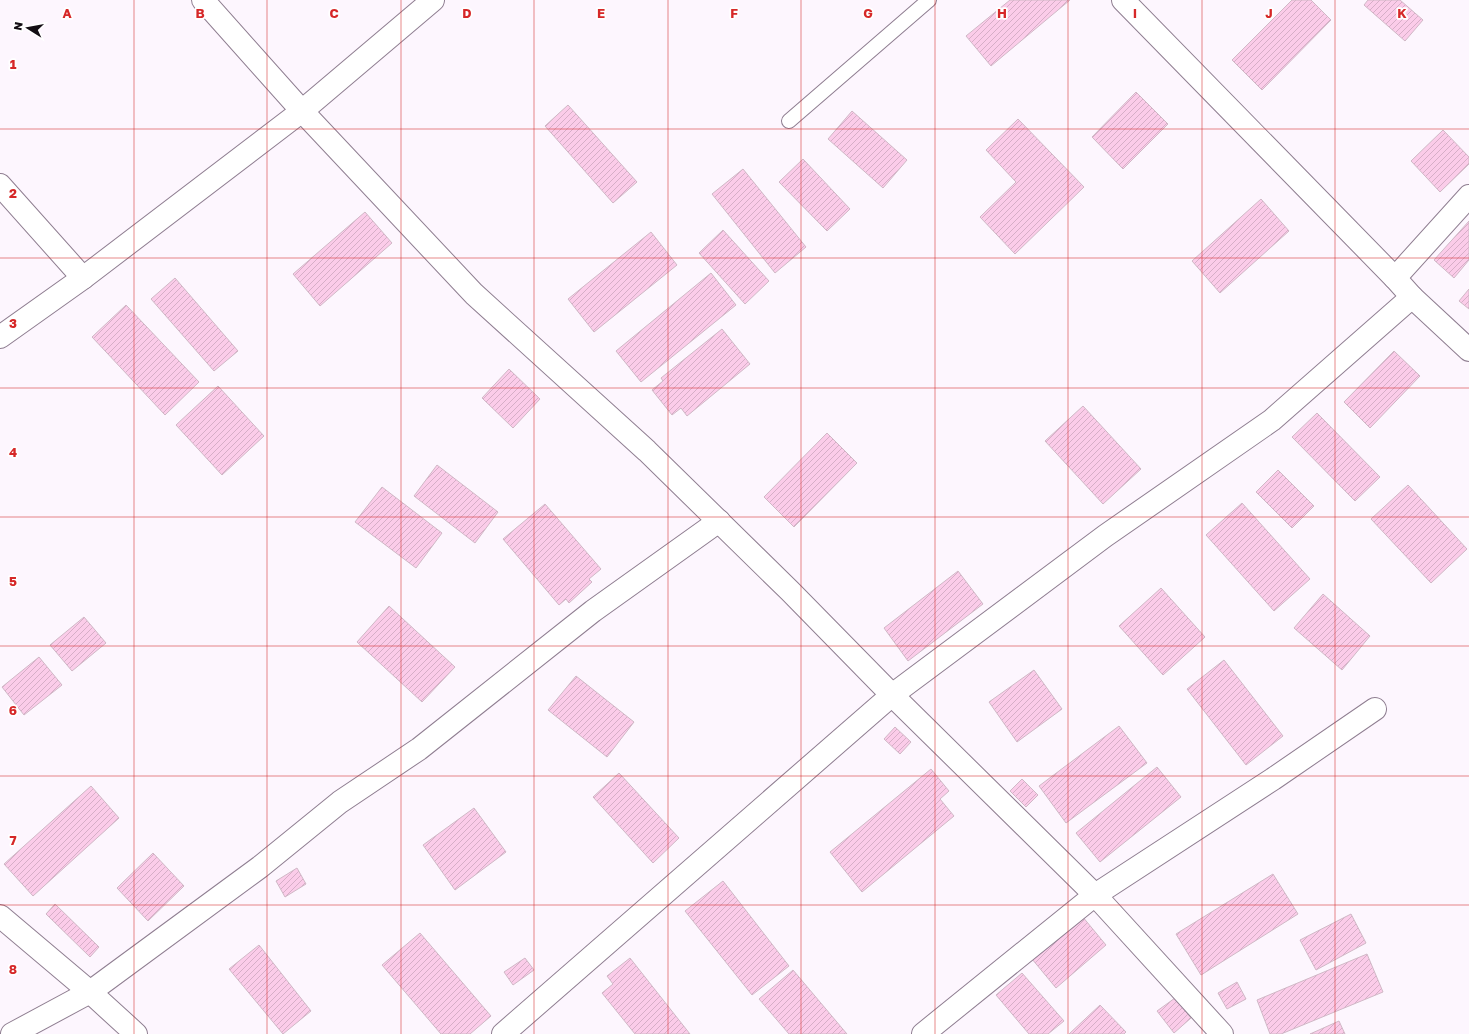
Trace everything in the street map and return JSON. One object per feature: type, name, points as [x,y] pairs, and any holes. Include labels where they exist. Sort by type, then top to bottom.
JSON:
[{"type":"street","points":[[203,0],[302,111],[474,294],[647,450],[719,521],[1095,895],[1222,1034]]},
{"type":"street","points":[[0,337],[84,278],[302,111],[433,0]]},
{"type":"street","points":[[1123,0],[1412,297],[1469,350]]},
{"type":"street","points":[[0,185],[84,278]]},
{"type":"street","points":[[1395,278],[1469,196]]},
{"type":"street","points":[[503,1034],[892,694],[1105,536],[1272,420],[1412,297]]},
{"type":"street","points":[[12,1034],[90,992],[260,867],[340,802],[419,748],[593,611],[719,521]]},
{"type":"street","points":[[923,1034],[1095,895],[1273,779],[1375,708]]},
{"type":"street","points":[[0,916],[90,992],[136,1034]]},
{"type":"lane","points":[[789,121],[929,0]]},
{"type":"building","points":[[1010,0],[1070,0],[991,66],[966,36]]},
{"type":"building","points":[[1292,0],[1311,0],[1331,20],[1262,90],[1232,60]]},
{"type":"building","points":[[1368,0],[1400,0],[1423,20],[1405,41],[1364,5]]},
{"type":"building","points":[[1136,92],[1168,124],[1123,169],[1092,137]]},
{"type":"building","points":[[568,105],[637,182],[613,203],[545,126]]},
{"type":"building","points":[[852,111],[907,160],[883,188],[828,139]]},
{"type":"building","points":[[1018,119],[1084,187],[1015,254],[980,217],[1016,182],[986,150]]},
{"type":"building","points":[[1443,130],[1469,157],[1469,164],[1440,192],[1411,161]]},
{"type":"building","points":[[803,159],[850,209],[827,231],[779,182]]},
{"type":"building","points":[[743,169],[806,247],[775,273],[712,194]]},
{"type":"building","points":[[1261,199],[1289,231],[1220,293],[1192,261]]},
{"type":"building","points":[[365,212],[392,243],[320,306],[293,274]]},
{"type":"building","points":[[1469,221],[1469,260],[1454,278],[1434,260]]},
{"type":"building","points":[[723,230],[769,281],[745,304],[699,253]]},
{"type":"building","points":[[651,232],[677,265],[594,332],[568,299]]},
{"type":"building","points":[[711,273],[736,305],[641,382],[616,351]]},
{"type":"building","points":[[175,278],[238,351],[214,371],[151,299]]},
{"type":"building","points":[[1469,289],[1469,309],[1459,301]]},
{"type":"building","points":[[126,305],[199,382],[165,415],[92,337]]},
{"type":"building","points":[[722,329],[750,364],[687,416],[681,408],[672,415],[652,390],[663,381],[661,378]]},
{"type":"building","points":[[1394,351],[1420,376],[1370,428],[1344,402]]},
{"type":"building","points":[[509,369],[540,399],[513,428],[482,398]]},
{"type":"building","points":[[218,386],[264,436],[222,475],[176,425]]},
{"type":"building","points":[[1083,406],[1141,469],[1103,504],[1045,441]]},
{"type":"building","points":[[1317,413],[1380,477],[1355,501],[1292,437]]},
{"type":"building","points":[[827,433],[857,463],[794,527],[764,497]]},
{"type":"building","points":[[437,465],[498,512],[475,543],[414,496]]},
{"type":"building","points":[[1278,470],[1314,506],[1292,528],[1256,492]]},
{"type":"building","points":[[1408,485],[1467,549],[1431,583],[1371,519]]},
{"type":"building","points":[[382,487],[442,533],[416,568],[355,522]]},
{"type":"building","points":[[1242,503],[1310,579],[1274,611],[1206,535]]},
{"type":"building","points":[[545,504],[601,569],[589,579],[592,582],[569,603],[566,599],[559,605],[503,539]]},
{"type":"building","points":[[958,571],[983,604],[908,661],[884,628]]},
{"type":"building","points":[[1161,588],[1205,637],[1163,675],[1119,626]]},
{"type":"building","points":[[1323,594],[1370,636],[1342,670],[1294,628]]},
{"type":"building","points":[[389,606],[455,667],[422,702],[357,642]]},
{"type":"building","points":[[84,617],[106,643],[72,671],[50,645]]},
{"type":"building","points":[[39,657],[62,685],[24,715],[2,687]]},
{"type":"building","points":[[1224,660],[1283,736],[1246,765],[1187,689]]},
{"type":"building","points":[[1034,670],[1062,709],[1017,742],[989,702]]},
{"type":"building","points":[[576,676],[634,722],[607,757],[548,710]]},
{"type":"building","points":[[1119,726],[1147,763],[1066,823],[1039,786]]},
{"type":"building","points":[[895,727],[911,742],[900,754],[884,739]]},
{"type":"building","points":[[1157,767],[1181,797],[1100,862],[1076,833]]},
{"type":"building","points":[[931,769],[949,791],[940,799],[954,816],[862,892],[830,852]]},
{"type":"building","points":[[619,773],[679,838],[653,863],[593,797]]},
{"type":"building","points":[[1022,779],[1038,795],[1026,807],[1010,791]]},
{"type":"building","points":[[91,786],[119,818],[33,896],[4,864]]},
{"type":"building","points":[[474,808],[506,852],[455,890],[423,845]]},
{"type":"building","points":[[153,853],[184,886],[148,921],[117,888]]},
{"type":"building","points":[[297,868],[306,884],[285,897],[276,881]]},
{"type":"building","points":[[1273,874],[1298,914],[1201,975],[1176,934]]},
{"type":"building","points":[[723,881],[789,966],[752,995],[685,911]]},
{"type":"building","points":[[55,904],[99,947],[90,957],[46,914]]},
{"type":"building","points":[[1351,914],[1366,943],[1316,970],[1300,940]]},
{"type":"building","points":[[1082,916],[1106,945],[1056,988],[1032,959]]},
{"type":"building","points":[[420,933],[491,1016],[470,1034],[441,1034],[382,965]]},
{"type":"building","points":[[259,945],[311,1011],[283,1034],[229,969]]},
{"type":"building","points":[[1367,954],[1383,992],[1281,1034],[1270,1034],[1257,1000]]},
{"type":"building","points":[[525,958],[534,970],[513,985],[504,972]]},
{"type":"building","points":[[630,958],[690,1034],[635,1034],[602,993],[613,984],[607,976]]},
{"type":"building","points":[[793,970],[847,1034],[789,1034],[759,999]]},
{"type":"building","points":[[1022,973],[1064,1021],[1048,1034],[1029,1034],[996,995]]},
{"type":"building","points":[[1237,982],[1246,999],[1227,1009],[1218,993]]},
{"type":"building","points":[[1175,998],[1191,1018],[1174,1033],[1157,1011]]},
{"type":"building","points":[[1100,1005],[1126,1032],[1124,1034],[1069,1034]]},
{"type":"building","points":[[1339,1021],[1345,1034],[1310,1034]]}]
